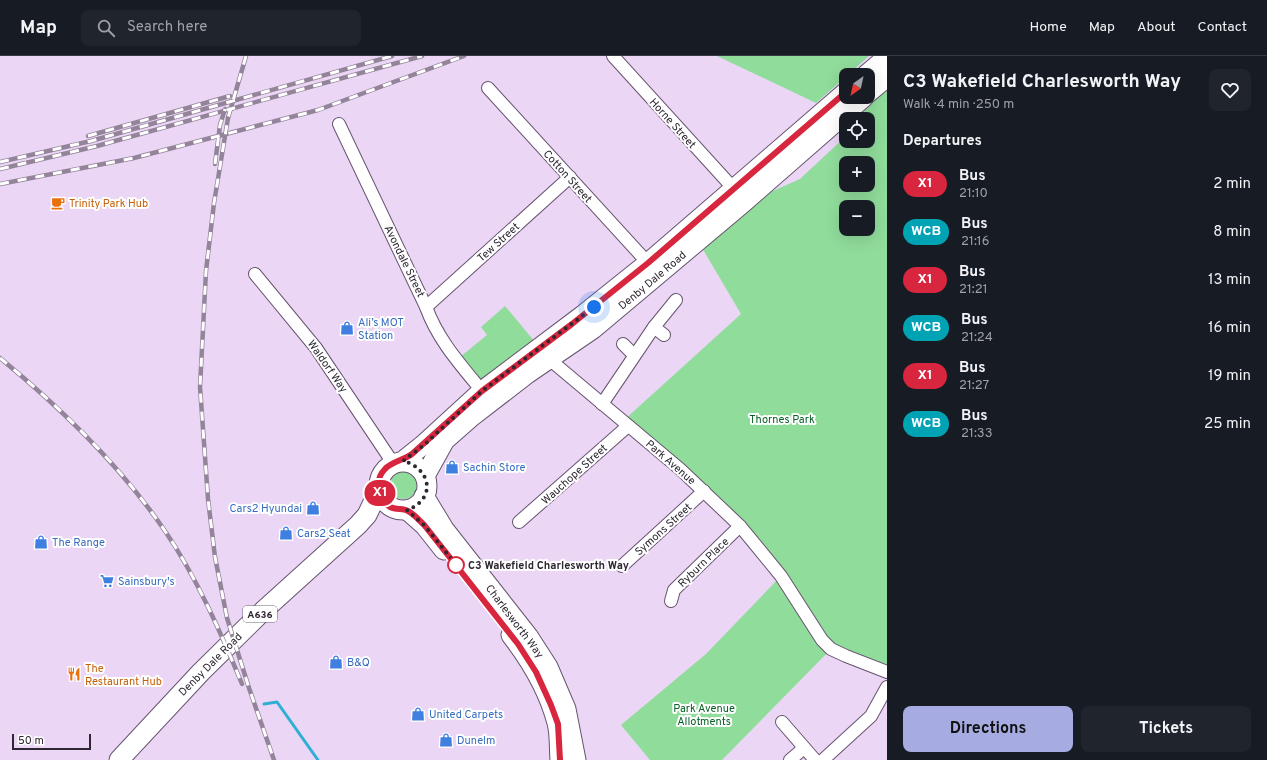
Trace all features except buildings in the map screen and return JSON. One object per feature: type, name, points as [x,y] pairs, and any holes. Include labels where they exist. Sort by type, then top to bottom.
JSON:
[{"type":"main road","points":[[874,68],[887,57]]},
{"type":"main road","points":[[875,87],[887,77]]},
{"type":"main road","name":"Denby Dale Road","points":[[398,462],[424,445],[482,391],[571,325],[648,263],[839,98]]},
{"type":"main road","name":"Denby Dale Road","points":[[425,476],[445,440],[470,418],[549,359],[593,329],[743,203],[856,104]]},
{"type":"main road","points":[[398,462],[417,466],[425,476],[427,485],[424,496]]},
{"type":"main road","name":"A636","points":[[379,490],[381,474],[398,462]]},
{"type":"main road","name":"Denby Dale Road","points":[[119,760],[201,672],[264,610],[358,525],[367,514],[379,490]]},
{"type":"main road","points":[[379,490],[385,502],[402,509]]},
{"type":"main road","name":"A636","points":[[402,509],[414,507],[424,496]]},
{"type":"main road","name":"Charlesworth Way","points":[[424,496],[444,529],[528,636],[548,667],[566,709],[576,760]]},
{"type":"main road","name":"Denby Dale Road","points":[[358,525],[385,512],[402,509]]},
{"type":"main road","name":"Charlesworth Way","points":[[402,509],[425,526],[518,644],[536,672],[558,724],[560,760]]},
{"type":"street","name":"Horne Street","points":[[613,56],[734,189]]},
{"type":"street","name":"Cotton Street","points":[[488,88],[648,263]]},
{"type":"street","name":"Avondale Street","points":[[339,124],[426,307],[433,326],[443,342],[482,391]]},
{"type":"street","name":"Tew Street","points":[[426,307],[570,177]]},
{"type":"street","name":"Waldorf Way","points":[[255,274],[316,348],[398,462]]},
{"type":"street","points":[[602,404],[654,327],[675,307]]},
{"type":"street","points":[[654,327],[664,335]]},
{"type":"street","points":[[623,344],[634,355]]},
{"type":"street","name":"Park Avenue","points":[[549,359],[704,491],[740,526],[781,576],[822,640],[831,649],[887,672]]},
{"type":"street","name":"Wauchope Street","points":[[520,522],[628,426]]},
{"type":"street","name":"Symons Street","points":[[622,566],[704,491]]},
{"type":"street","name":"Ryburn Place","points":[[671,601],[674,590],[740,526]]},
{"type":"street","points":[[823,760],[871,716],[887,687]]},
{"type":"street","points":[[782,722],[815,760]]},
{"type":"street","points":[[790,760],[804,748]]},
{"type":"green space","points":[[717,56],[869,56],[855,68],[839,68],[839,83],[816,103]]},
{"type":"green space","name":"Thornes Park","points":[[887,77],[887,672],[831,649],[722,760],[650,760],[621,725],[706,654],[781,576],[740,526],[623,421],[741,314],[698,241],[759,197],[800,179],[839,143],[839,148],[875,148],[875,112],[864,112],[865,104],[875,104],[875,88]]},
{"type":"green space","points":[[505,306],[540,348],[482,391],[460,357],[487,335],[481,327]]},
{"type":"green space","points":[[403,471],[413,475],[417,485],[413,495],[403,499],[393,495],[389,485],[393,475]]},
{"type":"waterway","points":[[264,704],[277,702],[318,760]]},
{"type":"railway","points":[[246,56],[228,118],[214,203],[206,271],[200,387],[208,499],[215,557],[227,618],[274,760]]},
{"type":"railway","points":[[0,162],[91,141],[392,56]]},
{"type":"railway","points":[[0,169],[97,146],[422,56]]},
{"type":"railway","points":[[0,184],[134,158],[318,110],[464,56]]},
{"type":"railway","points":[[88,136],[230,96]]},
{"type":"railway","points":[[215,164],[220,125],[225,109]]},
{"type":"railway","points":[[0,358],[67,417],[109,460],[129,483],[165,531],[198,586],[242,684]]},
{"type":"bus line","name":"X1","points":[[560,760],[558,724],[536,672],[518,644],[425,526],[407,510],[390,507],[381,497],[378,485],[381,474],[388,466],[393,463],[403,461],[424,445],[482,391],[572,324],[648,263],[839,98]]},
{"type":"place","name":"Trinity Park Hub","points":[[58,203]]},
{"type":"place","name":"Ali’s MOT Station","points":[[347,328]]},
{"type":"place","name":"Sachin Store","points":[[452,467]]},
{"type":"place","name":"Cars2 Hyundai","points":[[313,508]]},
{"type":"place","name":"Cars2 Seat","points":[[286,533]]},
{"type":"place","name":"The Range","points":[[41,542]]},
{"type":"place","name":"C3 Wakefield Charlesworth Way","points":[[456,565]]},
{"type":"place","name":"Sainsbury's","points":[[107,581]]},
{"type":"place","name":"B&Q","points":[[336,662]]},
{"type":"place","name":"The Restaurant Hub","points":[[74,674]]},
{"type":"place","name":"United Carpets","points":[[418,714]]},
{"type":"place","name":"Dunelm","points":[[446,740]]},
{"type":"route","points":[[456,565],[458,567],[425,526],[407,510],[420,502],[424,496],[427,485],[425,476],[417,466],[403,461],[424,445],[482,391],[594,307]]},
{"type":"park label","name":"Park Avenue Allotments","points":[[704,714]]}]
